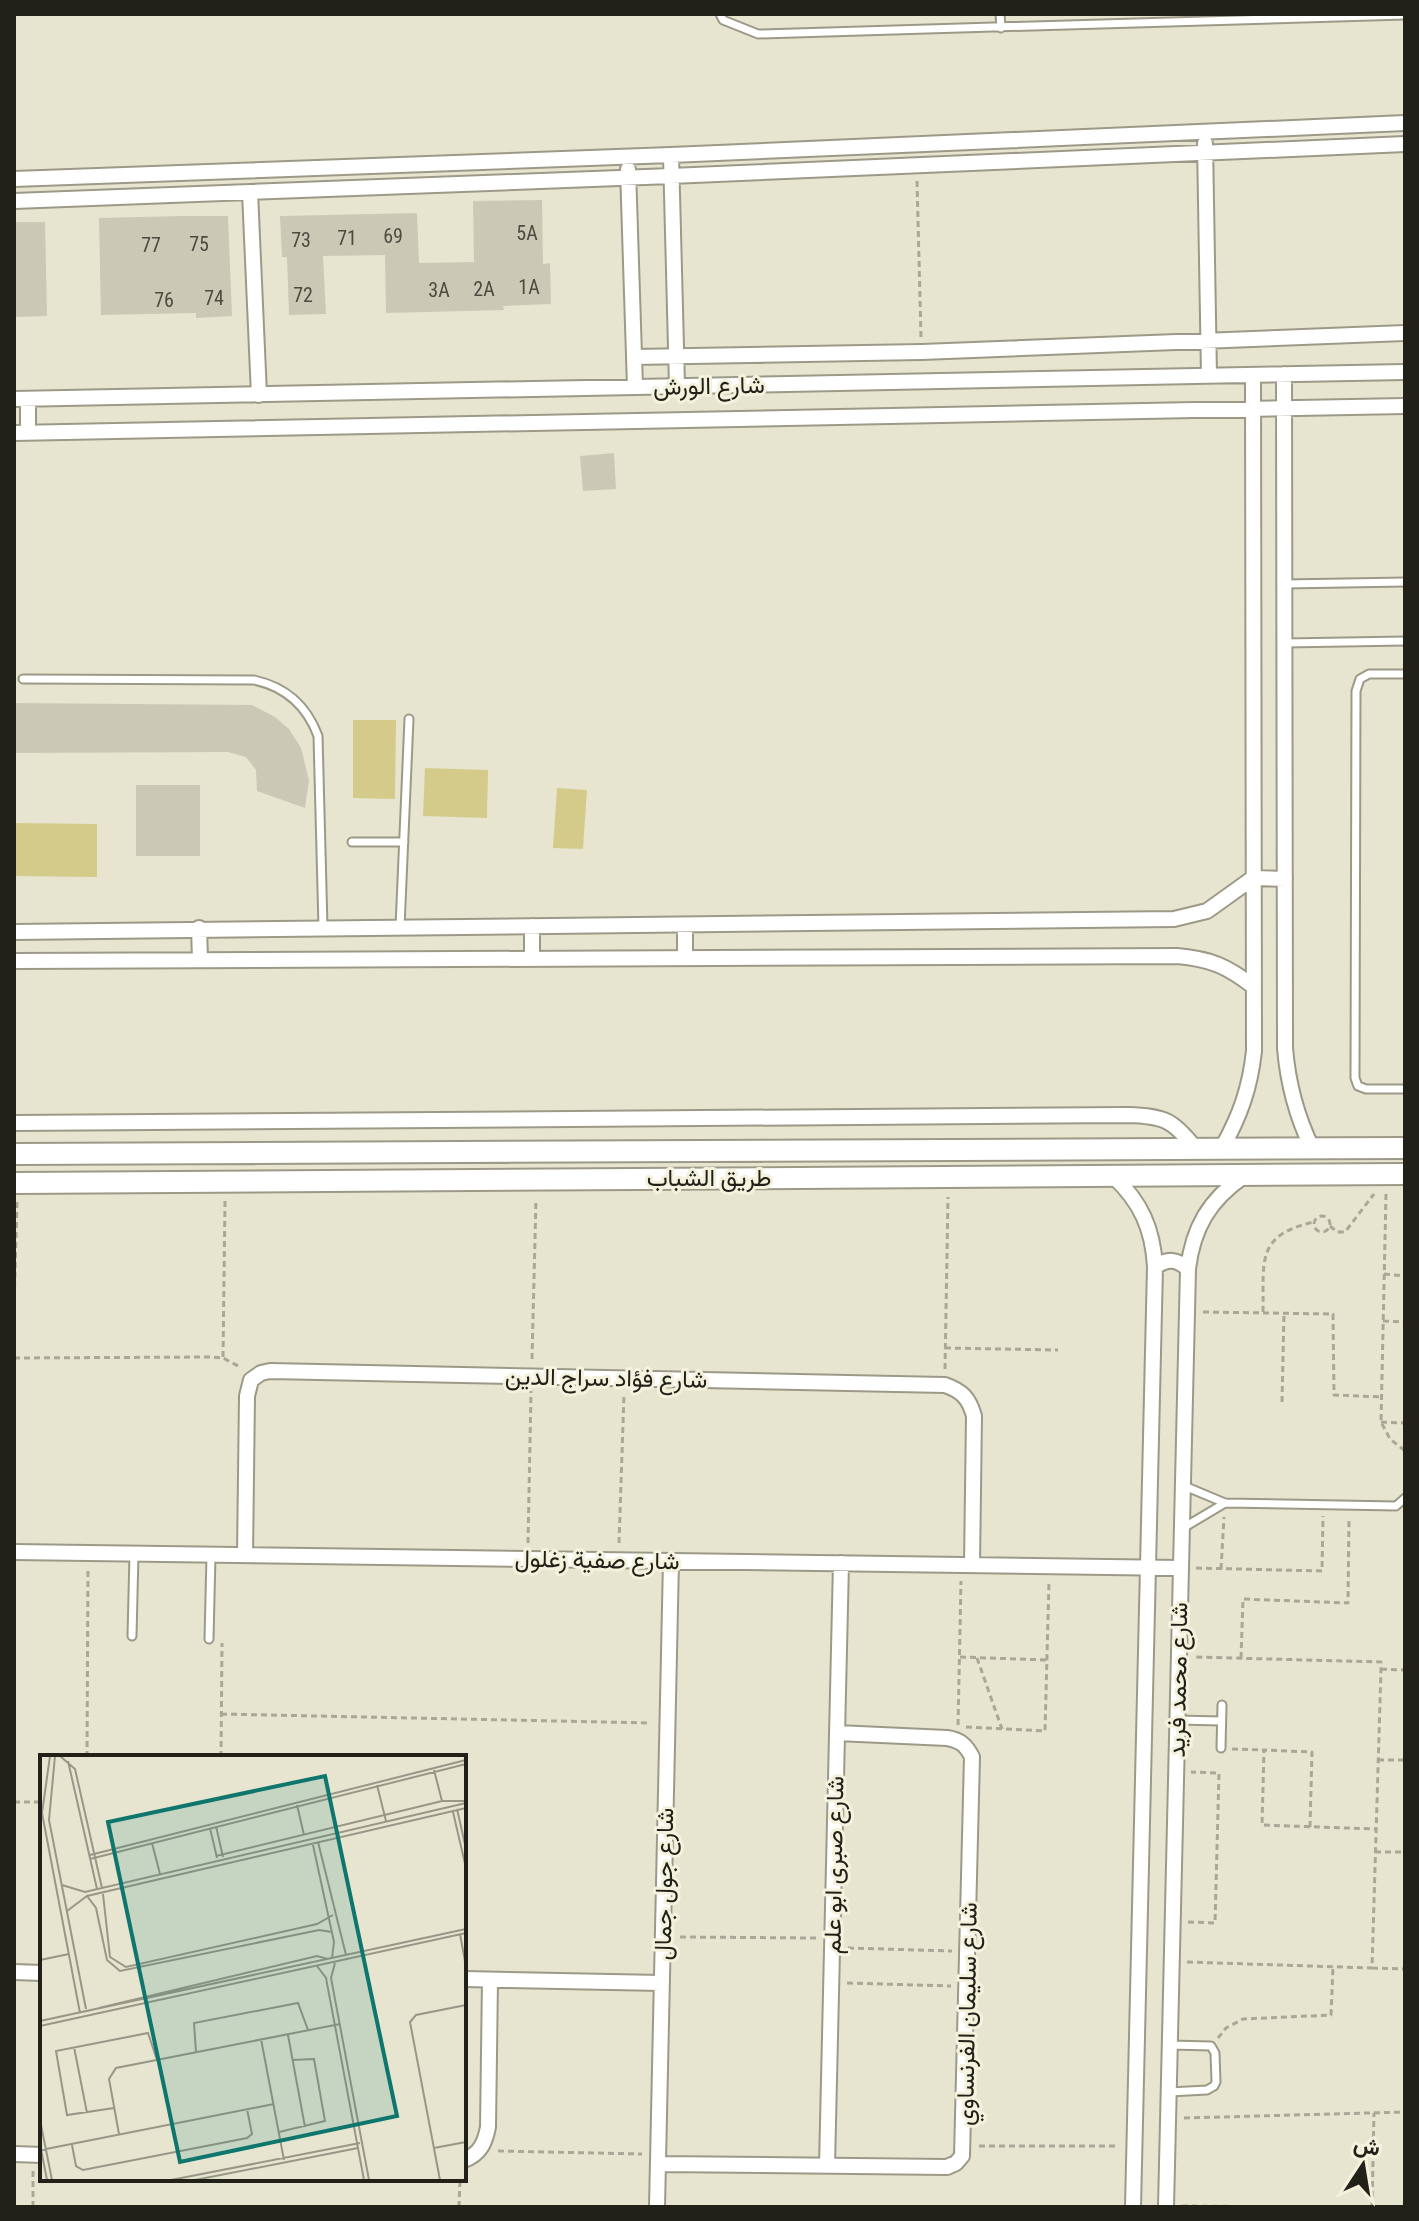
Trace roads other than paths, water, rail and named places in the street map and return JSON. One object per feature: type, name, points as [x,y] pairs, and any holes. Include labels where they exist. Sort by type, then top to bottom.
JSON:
[{"type":"street","points":[[14,179],[628,157],[1405,123]]},
{"type":"street","points":[[1204,131],[1209,376]]},
{"type":"street","points":[[14,201],[1405,144]]},
{"type":"street","points":[[671,155],[677,386]]},
{"type":"street","points":[[628,157],[635,387]]},
{"type":"street","points":[[250,192],[259,395]]},
{"type":"street","points":[[634,357],[922,352],[1405,333]]},
{"type":"street","name":"شارع الورش","points":[[21,399],[1405,372]]},
{"type":"street","points":[[1284,374],[1285,1048],[1288,1083],[1297,1116],[1312,1148]]},
{"type":"street","points":[[1222,1148],[1239,1118],[1250,1086],[1254,1051],[1253,375]]},
{"type":"street","points":[[21,399],[21,432]]},
{"type":"street","name":"شارع الورش","points":[[21,432],[1405,406]]},
{"type":"street","points":[[14,932],[1174,919],[1207,911],[1253,878],[1285,879]]},
{"type":"street","points":[[685,925],[685,957]]},
{"type":"street","points":[[532,926],[532,958]]},
{"type":"street","points":[[199,928],[200,959]]},
{"type":"street","points":[[14,961],[1177,956],[1205,959],[1231,969],[1254,987]]},
{"type":"street","points":[[14,1123],[1128,1115],[1155,1116],[1179,1127],[1195,1148]]},
{"type":"street","name":"طريق الشباب","points":[[14,1154],[1405,1148]]},
{"type":"street","name":"طريق الشباب","points":[[16,1183],[1396,1174]]},
{"type":"street","name":"شارع محمد فريد","points":[[1166,2207],[1188,1269],[1198,1224],[1227,1188],[1246,1175]]},
{"type":"street","name":"شارع محمد فريد","points":[[1113,1176],[1135,1198],[1149,1226],[1155,1267],[1133,2207]]},
{"type":"street","points":[[1155,1267],[1163,1261],[1172,1260],[1188,1269]]},
{"type":"street","name":"شارع فؤاد سراج الدين","points":[[245,1555],[247,1396],[251,1380],[270,1371],[945,1385],[959,1390],[970,1401],[974,1416],[967,1565]]},
{"type":"street","name":"شارع صفية زغلول","points":[[14,1552],[1180,1568]]},
{"type":"street","name":"شارع جول جمال","points":[[657,2207],[671,1561]]},
{"type":"street","name":"شارع صبرى ابو علم","points":[[827,2166],[841,1563]]},
{"type":"street","name":"شارع سليمان الفرنساوي","points":[[658,2159],[947,2167],[962,2156],[972,1757],[967,1747],[958,1740],[947,1738],[837,1733]]},
{"type":"street","points":[[14,1972],[40,1973]]},
{"type":"street","points":[[466,1979],[662,1983]]},
{"type":"street","points":[[466,2159],[479,2151],[486,2140],[488,2127],[490,1980]]},
{"type":"street","points":[[14,2154],[38,2154]]},
{"type":"lane","points":[[720,14],[723,20],[758,34],[1405,15]]},
{"type":"lane","points":[[1000,14],[1001,28]]},
{"type":"lane","points":[[1284,584],[1405,582]]},
{"type":"lane","points":[[1285,643],[1405,641]]},
{"type":"lane","points":[[1405,674],[1369,674],[1360,679],[1356,691],[1355,784],[1355,1078],[1358,1086],[1366,1089],[1405,1089]]},
{"type":"lane","points":[[23,679],[254,680],[275,686],[296,700],[313,722],[318,736],[323,927]]},
{"type":"lane","points":[[400,927],[409,719]]},
{"type":"lane","points":[[352,842],[404,842]]},
{"type":"lane","points":[[1182,1485],[1225,1503],[1396,1506],[1405,1498]]},
{"type":"lane","points":[[1181,1529],[1225,1503]]},
{"type":"lane","points":[[132,1636],[134,1554]]},
{"type":"lane","points":[[209,1639],[211,1555]]},
{"type":"lane","points":[[1221,1748],[1222,1705]]},
{"type":"lane","points":[[1177,1720],[1221,1721]]},
{"type":"lane","points":[[1169,2045],[1206,2045],[1214,2049],[1214,2086],[1207,2090],[1169,2092]]}]
